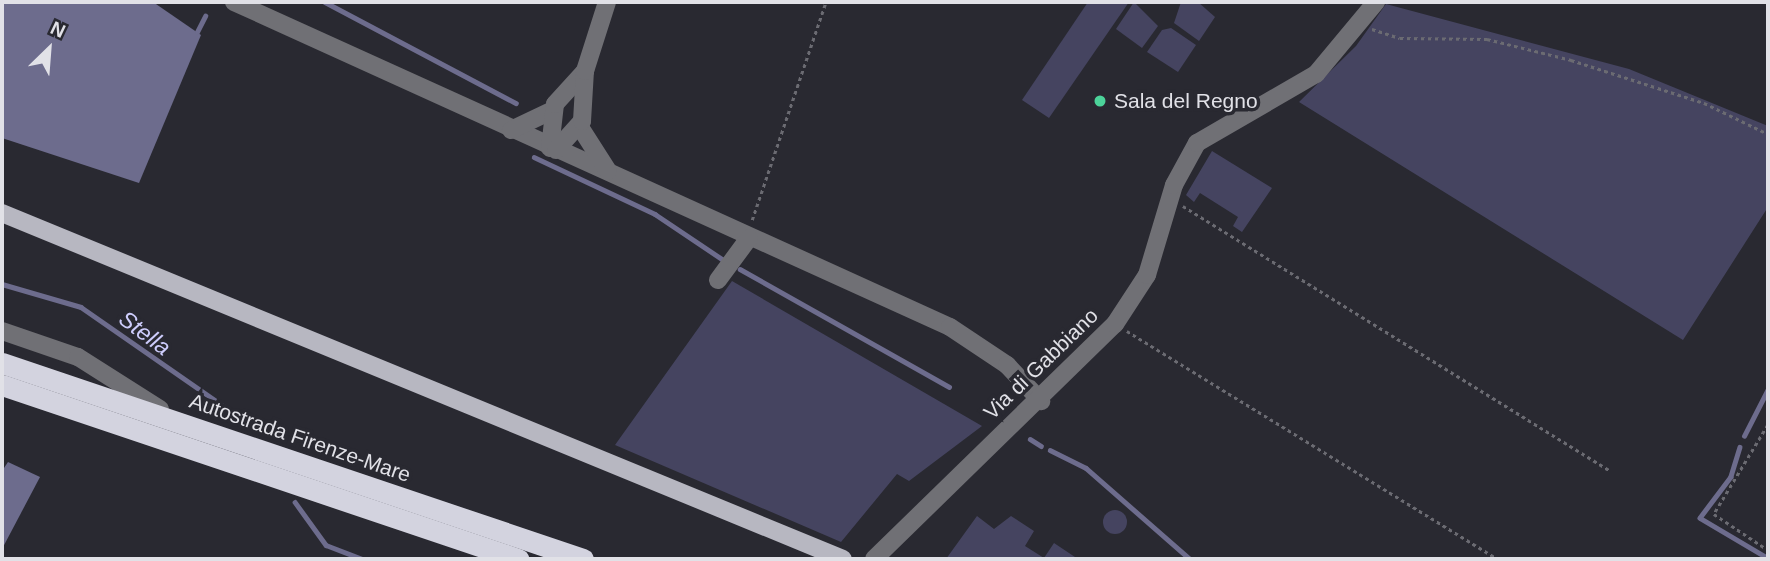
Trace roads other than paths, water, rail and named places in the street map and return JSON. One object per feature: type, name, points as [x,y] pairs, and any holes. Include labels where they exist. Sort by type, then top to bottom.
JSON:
[{"type":"highway","name":"Autostrada Firenze-Mare","points":[[2,363],[583,559]]},
{"type":"highway","points":[[2,385],[518,559]]},
{"type":"main road","points":[[2,213],[842,559]]},
{"type":"street","points":[[234,2],[612,177],[750,232],[958,332],[1007,365],[1041,401]]},
{"type":"street","points":[[607,2],[586,71],[580,127],[612,177]]},
{"type":"street","name":"Via di Gabbiano","points":[[874,559],[927,502],[1041,401],[1115,324],[1147,275],[1170,198],[1203,138],[1316,74],[1364,23],[1376,2]]},
{"type":"street","points":[[511,130],[553,110],[586,71]]},
{"type":"street","points":[[553,110],[553,149]]},
{"type":"street","points":[[553,149],[580,127]]},
{"type":"street","points":[[718,281],[750,232]]},
{"type":"street","points":[[2,331],[69,353],[210,434]]},
{"type":"waterway","points":[[325,2],[516,103]]},
{"type":"waterway","points":[[197,32],[205,16]]},
{"type":"waterway","points":[[534,157],[655,214],[722,259]]},
{"type":"waterway","points":[[740,269],[949,387]]},
{"type":"waterway","name":"Stella","points":[[2,284],[81,307],[258,430]]},
{"type":"waterway","points":[[1744,436],[1768,389]]},
{"type":"waterway","points":[[1030,439],[1041,446]]},
{"type":"waterway","points":[[1740,447],[1731,477],[1700,518],[1768,558]]},
{"type":"waterway","points":[[1050,450],[1086,468],[1190,559]]},
{"type":"waterway","name":"Stella","points":[[295,502],[326,545],[363,559]]},
{"type":"place","name":"Sala del Regno","points":[[1100,101]]}]
